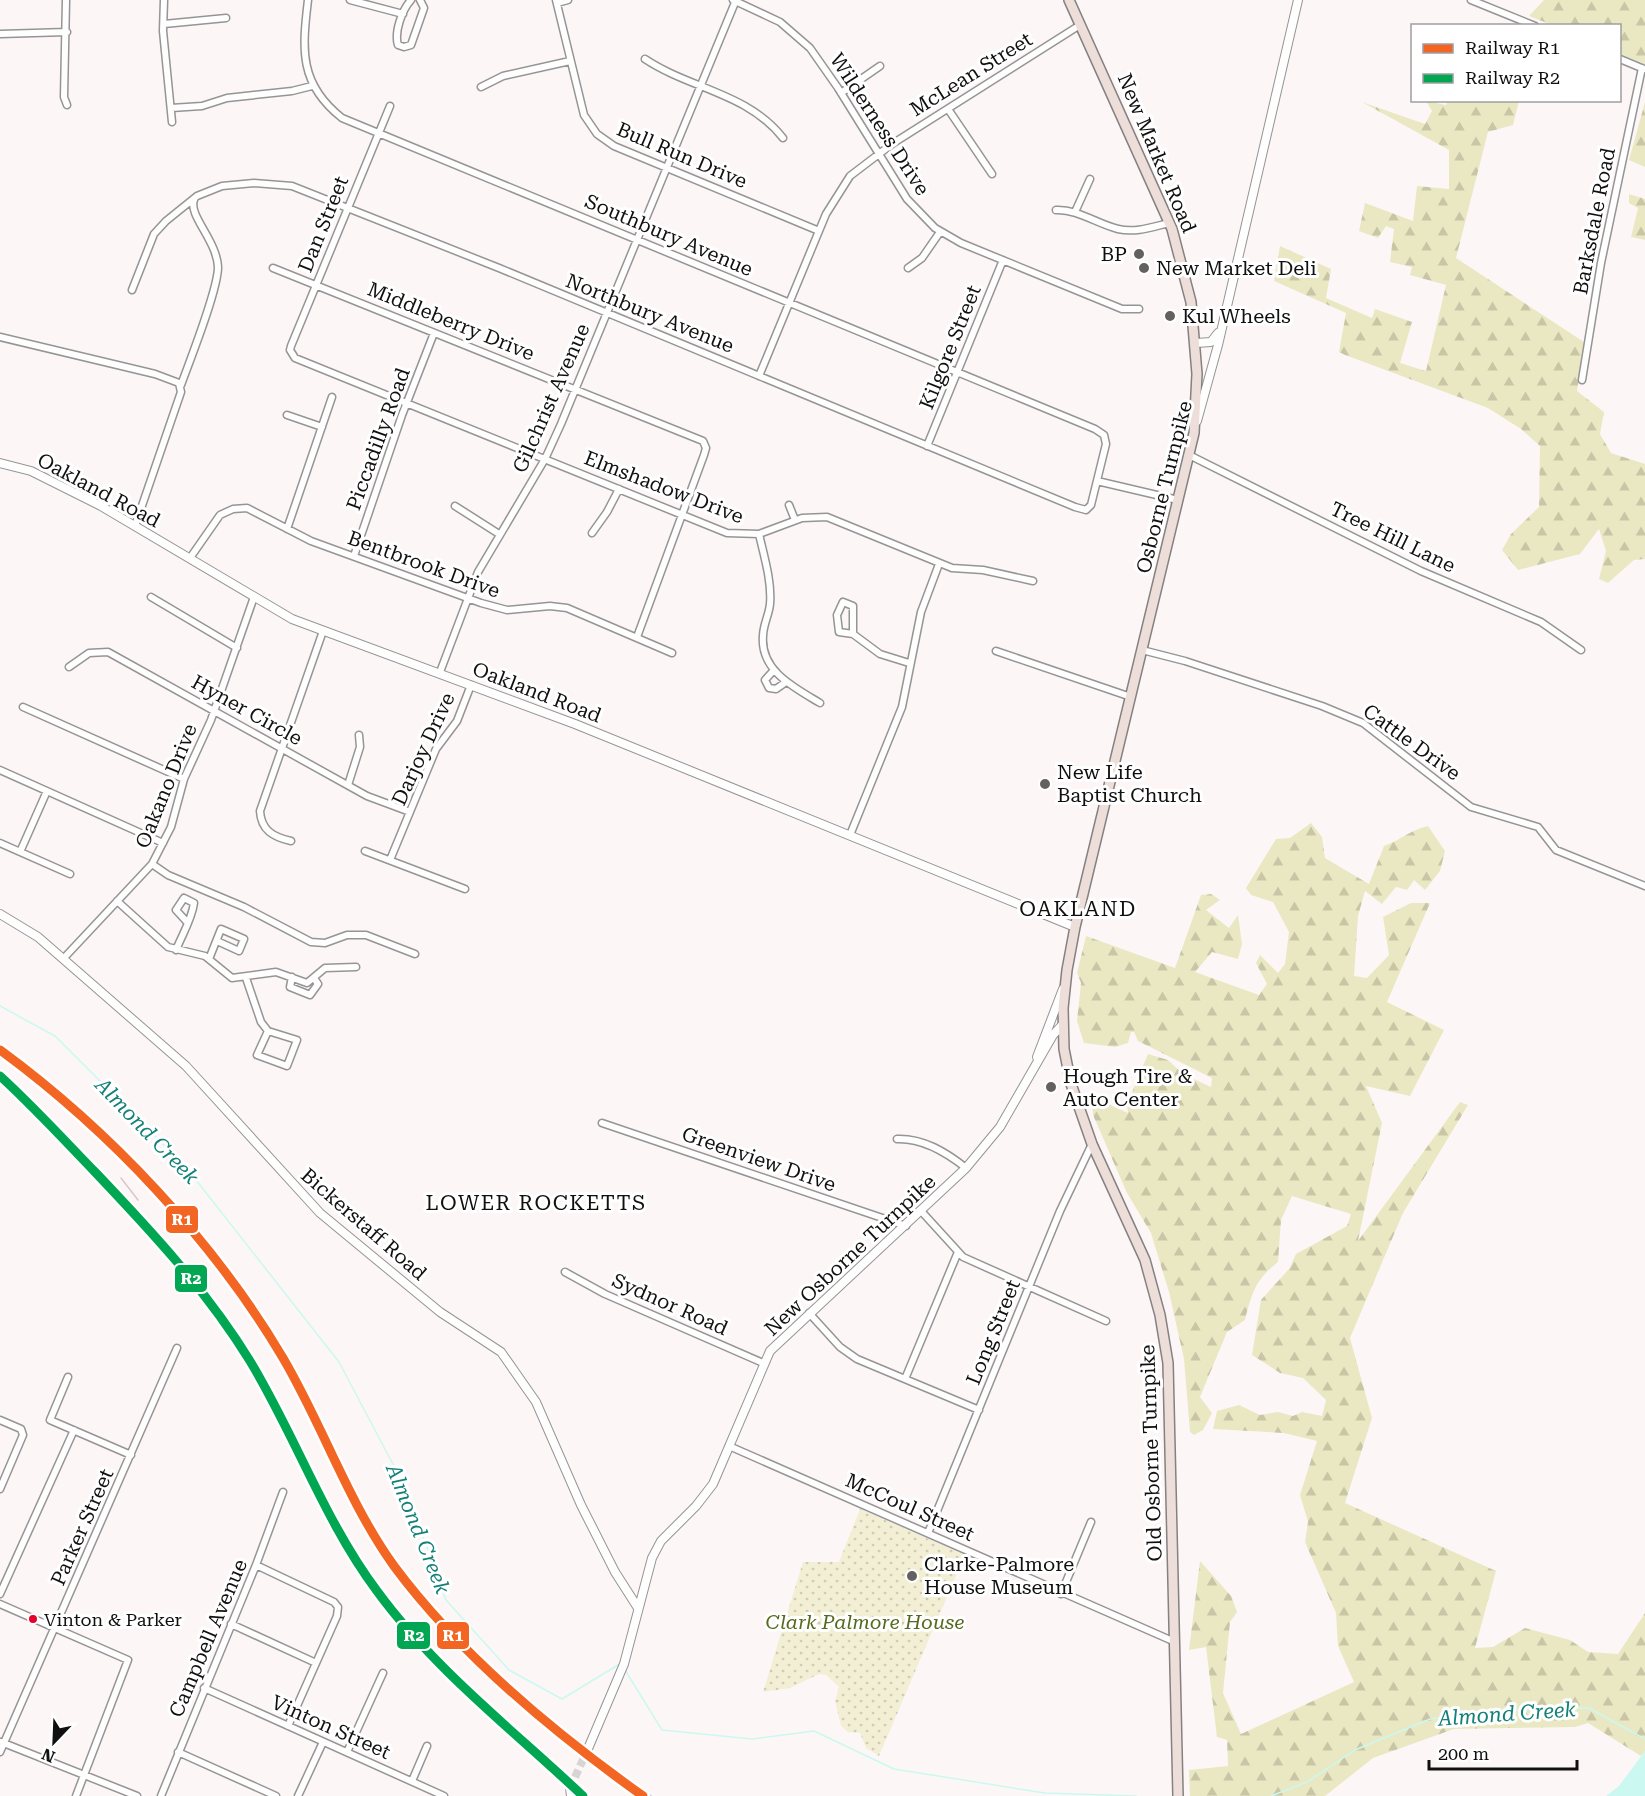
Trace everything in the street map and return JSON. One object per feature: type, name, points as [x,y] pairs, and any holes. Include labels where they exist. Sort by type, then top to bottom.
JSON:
[{"type":"main road","name":"New Market Road","points":[[1069,0],[1169,222],[1187,282],[1196,343],[1194,433]]},
{"type":"main road","name":"Osborne Turnpike","points":[[1065,982],[1075,927],[1194,433]]},
{"type":"main road","name":"Old Osborne Turnpike","points":[[1065,982],[1064,1042],[1073,1093],[1092,1144],[1145,1260],[1165,1336],[1170,1409],[1178,1792]]},
{"type":"street","points":[[66,0],[64,97],[67,105]]},
{"type":"street","points":[[164,0],[172,122]]},
{"type":"street","name":"Southbury Avenue","points":[[308,0],[305,61],[312,86],[323,101],[342,118],[1095,429],[1104,435],[1106,444],[1098,482]]},
{"type":"street","points":[[350,0],[403,14]]},
{"type":"street","points":[[411,0],[403,14],[396,39],[398,45],[404,47],[411,45],[424,8],[420,0]]},
{"type":"street","points":[[557,1],[568,0]]},
{"type":"street","name":"Gilchrist Avenue","points":[[440,672],[478,572],[545,459],[576,389],[735,0]]},
{"type":"street","name":"Wilderness Drive","points":[[735,0],[769,16],[801,39],[818,58],[912,205],[940,232],[1122,309],[1139,309]]},
{"type":"street","name":"Osborne Turnpike","points":[[1194,433],[1209,381],[1298,0]]},
{"type":"street","points":[[1471,0],[1530,24]]},
{"type":"street","name":"Bull Run Drive","points":[[557,1],[581,109],[597,135],[614,146],[819,231]]},
{"type":"street","points":[[164,24],[226,18]]},
{"type":"street","name":"McLean Street","points":[[759,376],[819,231],[844,184],[879,153],[1080,25]]},
{"type":"street","points":[[0,34],[67,32]]},
{"type":"street","points":[[645,59],[752,110],[774,127],[783,138]]},
{"type":"street","points":[[1621,59],[1644,69]]},
{"type":"street","points":[[481,87],[503,76],[570,61]]},
{"type":"street","points":[[841,93],[880,66]]},
{"type":"street","name":"Barksdale Road","points":[[1582,380],[1600,263],[1644,69]]},
{"type":"street","points":[[171,108],[202,106],[227,98],[292,91],[312,86]]},
{"type":"street","name":"Dan Street","points":[[292,355],[291,346],[390,106]]},
{"type":"street","points":[[948,109],[992,174]]},
{"type":"street","points":[[1075,212],[1090,179]]},
{"type":"street","name":"Northbury Avenue","points":[[132,290],[154,234],[166,220],[196,197],[222,186],[276,183],[307,190],[1086,510],[1091,505],[1098,482]]},
{"type":"street","points":[[135,526],[218,275],[215,248],[192,209],[196,197]]},
{"type":"street","points":[[1056,210],[1075,212],[1106,225],[1129,230],[1169,222]]},
{"type":"street","points":[[909,268],[922,258],[940,232]]},
{"type":"street","name":"Kilgore Street","points":[[927,446],[1003,260]]},
{"type":"street","name":"Middleberry Drive","points":[[273,268],[693,436],[705,444],[704,455],[683,514]]},
{"type":"street","points":[[1196,343],[1211,342],[1221,326]]},
{"type":"street","name":"Piccadilly Road","points":[[354,556],[406,403],[434,333]]},
{"type":"street","points":[[0,337],[172,378],[181,385]]},
{"type":"street","name":"Elmshadow Drive","points":[[292,355],[727,533],[759,534],[795,520],[813,516],[841,521],[939,564],[1033,581]]},
{"type":"street","points":[[1197,379],[1209,381]]},
{"type":"street","points":[[287,529],[332,397]]},
{"type":"street","points":[[287,415],[322,428]]},
{"type":"street","name":"Tree Hill Lane","points":[[1189,454],[1421,571],[1541,622],[1581,650]]},
{"type":"street","name":"Oakland Road","points":[[0,463],[31,471],[57,483],[135,526],[284,615],[440,672],[1075,927]]},
{"type":"street","points":[[1098,482],[1178,500]]},
{"type":"street","points":[[592,533],[607,512],[619,489]]},
{"type":"street","points":[[789,505],[795,520]]},
{"type":"street","points":[[455,506],[499,534]]},
{"type":"street","name":"Bentbrook Drive","points":[[190,558],[214,522],[223,513],[233,509],[253,510],[311,541],[467,598],[507,610],[561,606],[672,653]]},
{"type":"street","points":[[638,638],[683,514]]},
{"type":"street","points":[[759,534],[770,604],[762,638],[765,653],[774,670],[786,682],[820,704]]},
{"type":"street","points":[[850,835],[897,721],[921,612],[939,564]]},
{"type":"street","points":[[151,597],[237,648]]},
{"type":"street","name":"Oakano Drive","points":[[63,959],[152,864],[174,816],[184,779],[214,710],[254,597]]},
{"type":"street","points":[[853,634],[853,606],[843,603],[838,609],[837,630],[853,634],[880,654],[909,663]]},
{"type":"street","points":[[291,841],[269,832],[263,825],[260,814],[323,630]]},
{"type":"street","name":"Cattle Drive","points":[[1143,650],[1185,661],[1356,720],[1369,727],[1471,807],[1538,827],[1556,850],[1645,886]]},
{"type":"street","points":[[996,651],[1131,697]]},
{"type":"street","name":"Hyner Circle","points":[[69,667],[84,654],[108,652],[367,796],[410,812]]},
{"type":"street","points":[[774,670],[765,680],[769,688],[776,689],[786,682]]},
{"type":"street","name":"Darjoy Drive","points":[[390,860],[436,749],[457,721],[471,685]]},
{"type":"street","points":[[23,707],[184,779]]},
{"type":"street","points":[[348,785],[360,747],[359,735]]},
{"type":"street","points":[[0,770],[163,843]]},
{"type":"street","points":[[20,852],[47,791]]},
{"type":"street","points":[[0,843],[70,874]]},
{"type":"street","points":[[365,852],[465,889]]},
{"type":"street","points":[[152,864],[174,878],[244,907],[311,942],[324,943],[347,935],[366,935],[415,954]]},
{"type":"street","points":[[117,901],[164,944],[176,950],[200,954],[209,959],[227,976],[246,978],[271,972],[307,982],[325,968],[356,967]]},
{"type":"street","name":"Bickerstaff Road","points":[[0,914],[27,929],[186,1066],[320,1213],[447,1317],[501,1352],[539,1408],[581,1505],[615,1572],[638,1608]]},
{"type":"street","points":[[176,950],[188,922]]},
{"type":"street","points":[[209,959],[217,941]]},
{"type":"street","points":[[291,977],[290,987],[310,995],[318,984],[314,978]]},
{"type":"street","points":[[246,978],[254,1010],[268,1031],[297,1040],[287,1066],[257,1055],[268,1031]]},
{"type":"street","name":"New Osborne Turnpike","points":[[1032,1070],[1065,982]]},
{"type":"street","name":"New Osborne Turnpike","points":[[589,1752],[622,1669],[647,1572],[657,1547],[707,1494],[763,1363],[774,1346],[906,1227],[966,1168],[999,1126],[1047,1046],[1063,1024]]},
{"type":"street","points":[[1047,1046],[1053,1041],[1064,1042]]},
{"type":"street","name":"Greenview Drive","points":[[602,1123],[906,1227]]},
{"type":"street","points":[[897,1139],[916,1140],[935,1148],[966,1168]]},
{"type":"street","name":"Long Street","points":[[928,1533],[1030,1286],[1092,1144]]},
{"type":"street","points":[[922,1212],[958,1252],[974,1263],[1106,1321]]},
{"type":"street","points":[[905,1379],[958,1252]]},
{"type":"street","name":"Sydnor Road","points":[[565,1272],[605,1294],[763,1363]]},
{"type":"street","points":[[809,1313],[849,1355],[979,1410]]},
{"type":"street","name":"Parker Street","points":[[0,1752],[2,1742],[55,1628],[177,1348]]},
{"type":"street","points":[[68,1377],[50,1420],[131,1455]]},
{"type":"street","points":[[0,1419],[17,1427],[23,1433],[0,1489]]},
{"type":"street","points":[[0,1594],[74,1430]]},
{"type":"street","name":"McCoul Street","points":[[729,1446],[1061,1594],[1175,1642]]},
{"type":"street","name":"Campbell Avenue","points":[[161,1796],[256,1565],[283,1492]]},
{"type":"street","points":[[1061,1594],[1091,1522]]},
{"type":"street","points":[[256,1565],[334,1602],[338,1607],[337,1616],[288,1726]]},
{"type":"street","points":[[0,1604],[128,1660],[76,1796]]},
{"type":"street","points":[[231,1624],[316,1663]]},
{"type":"street","points":[[348,1752],[383,1673]]},
{"type":"street","name":"Vinton Street","points":[[204,1688],[444,1796]]},
{"type":"street","points":[[2,1742],[137,1796]]},
{"type":"street","points":[[298,1796],[323,1742]]},
{"type":"street","points":[[412,1781],[427,1746]]},
{"type":"street","points":[[178,1752],[276,1796]]},
{"type":"green space","points":[[1544,0],[1645,0],[1645,64],[1621,54],[1621,24],[1549,24],[1529,16]]},
{"type":"green space","points":[[1362,102],[1425,124],[1432,111],[1427,102],[1446,105],[1448,102],[1519,102],[1513,125],[1488,132],[1456,258],[1584,342],[1577,391],[1604,412],[1600,434],[1611,453],[1645,464],[1645,559],[1634,560],[1608,583],[1599,579],[1606,551],[1599,529],[1580,554],[1518,570],[1502,550],[1511,534],[1539,507],[1540,446],[1521,429],[1488,408],[1339,352],[1346,313],[1274,281],[1280,246],[1331,269],[1326,298],[1372,318],[1375,309],[1412,322],[1400,363],[1426,371],[1446,285],[1410,275],[1412,267],[1390,262],[1394,229],[1386,226],[1378,238],[1359,231],[1365,203],[1413,221],[1417,186],[1449,189],[1449,150]]},
{"type":"green space","points":[[1645,102],[1645,167],[1629,160]]},
{"type":"green space","points":[[1629,194],[1645,199],[1645,240],[1631,237],[1638,208],[1629,203]]},
{"type":"green space","points":[[1311,823],[1322,837],[1325,858],[1369,884],[1384,846],[1416,830],[1428,826],[1445,851],[1440,871],[1425,890],[1414,880],[1407,890],[1396,887],[1382,904],[1365,891],[1358,916],[1354,976],[1367,978],[1389,955],[1383,917],[1411,903],[1430,903],[1387,1002],[1444,1030],[1410,1096],[1366,1086],[1382,1123],[1358,1241],[1460,1102],[1468,1105],[1403,1213],[1350,1338],[1372,1418],[1345,1503],[1496,1571],[1475,1648],[1493,1647],[1525,1628],[1570,1640],[1588,1652],[1618,1654],[1645,1613],[1645,1751],[1641,1756],[1588,1723],[1575,1727],[1454,1729],[1373,1758],[1325,1796],[1190,1796],[1189,1770],[1228,1766],[1227,1740],[1217,1737],[1206,1647],[1189,1650],[1200,1561],[1231,1596],[1237,1612],[1230,1622],[1223,1693],[1241,1734],[1354,1682],[1338,1646],[1336,1613],[1305,1542],[1308,1522],[1300,1495],[1317,1441],[1284,1433],[1213,1429],[1217,1411],[1239,1405],[1260,1415],[1278,1412],[1293,1416],[1302,1412],[1322,1416],[1326,1400],[1303,1378],[1280,1373],[1252,1355],[1261,1300],[1289,1269],[1296,1254],[1347,1226],[1351,1214],[1292,1196],[1281,1220],[1278,1262],[1259,1281],[1245,1320],[1227,1332],[1200,1397],[1212,1413],[1203,1430],[1194,1435],[1190,1432],[1184,1359],[1169,1292],[1151,1233],[1127,1193],[1093,1115],[1092,1097],[1128,1113],[1127,1104],[1148,1054],[1168,1060],[1183,1074],[1211,1087],[1212,1078],[1138,1041],[1134,1032],[1131,1032],[1128,1043],[1115,1047],[1084,1043],[1077,1021],[1081,983],[1077,973],[1086,936],[1175,968],[1201,895],[1211,894],[1220,900],[1206,910],[1229,928],[1238,915],[1242,944],[1238,959],[1212,952],[1195,972],[1259,995],[1267,984],[1256,963],[1260,955],[1278,973],[1285,964],[1289,932],[1273,902],[1251,895],[1246,888],[1276,839],[1290,838]]},
{"type":"green space","name":"Clark Palmore House","points":[[860,1509],[965,1555],[879,1756],[866,1748],[860,1733],[848,1732],[841,1726],[835,1701],[839,1687],[826,1675],[819,1674],[790,1688],[763,1692],[803,1562],[839,1562]]},
{"type":"water","points":[[1645,1751],[1645,1796],[1606,1796],[1619,1786]]},
{"type":"waterway","name":"Almond Creek","points":[[0,1006],[55,1036],[185,1166],[339,1362],[405,1487],[446,1600],[509,1670],[562,1699],[618,1665],[621,1667]]},
{"type":"waterway","name":"Almond Creek","points":[[625,1670],[662,1730],[752,1739],[814,1731],[894,1769],[1045,1793],[1136,1796]]},
{"type":"waterway","name":"Almond Creek","points":[[1271,1796],[1307,1782],[1355,1750],[1430,1719],[1493,1711],[1589,1708],[1645,1739]]},
{"type":"tunnel","points":[[570,1788],[587,1751]]},
{"type":"railway","points":[[121,1178],[138,1200]]},
{"type":"railway","points":[[616,1776],[651,1796]]},
{"type":"rail line","name":"R1","points":[[0,1050],[41,1081],[119,1152],[192,1230],[225,1272],[283,1358],[363,1516],[394,1566],[420,1599],[478,1661],[542,1719],[643,1796]]},
{"type":"rail line","name":"R2","points":[[0,1076],[138,1217],[216,1310],[250,1361],[341,1536],[358,1564],[399,1619],[449,1673],[583,1796]]},
{"type":"place","name":"BP","points":[[1139,254]]},
{"type":"place","name":"New Market Deli","points":[[1144,268]]},
{"type":"place","name":"Kul Wheels","points":[[1170,316]]},
{"type":"place","name":"New Life Baptist Church","points":[[1045,784]]},
{"type":"place","name":"Hough Tire & Auto Center","points":[[1051,1087]]},
{"type":"place","name":"Clarke-Palmore House Museum","points":[[912,1576]]},
{"type":"place","name":"Vinton & Parker","points":[[33,1619]]},
{"type":"district","name":"OAKLAND","points":[[1078,909]]},
{"type":"district","name":"LOWER ROCKETTS","points":[[536,1203]]}]
